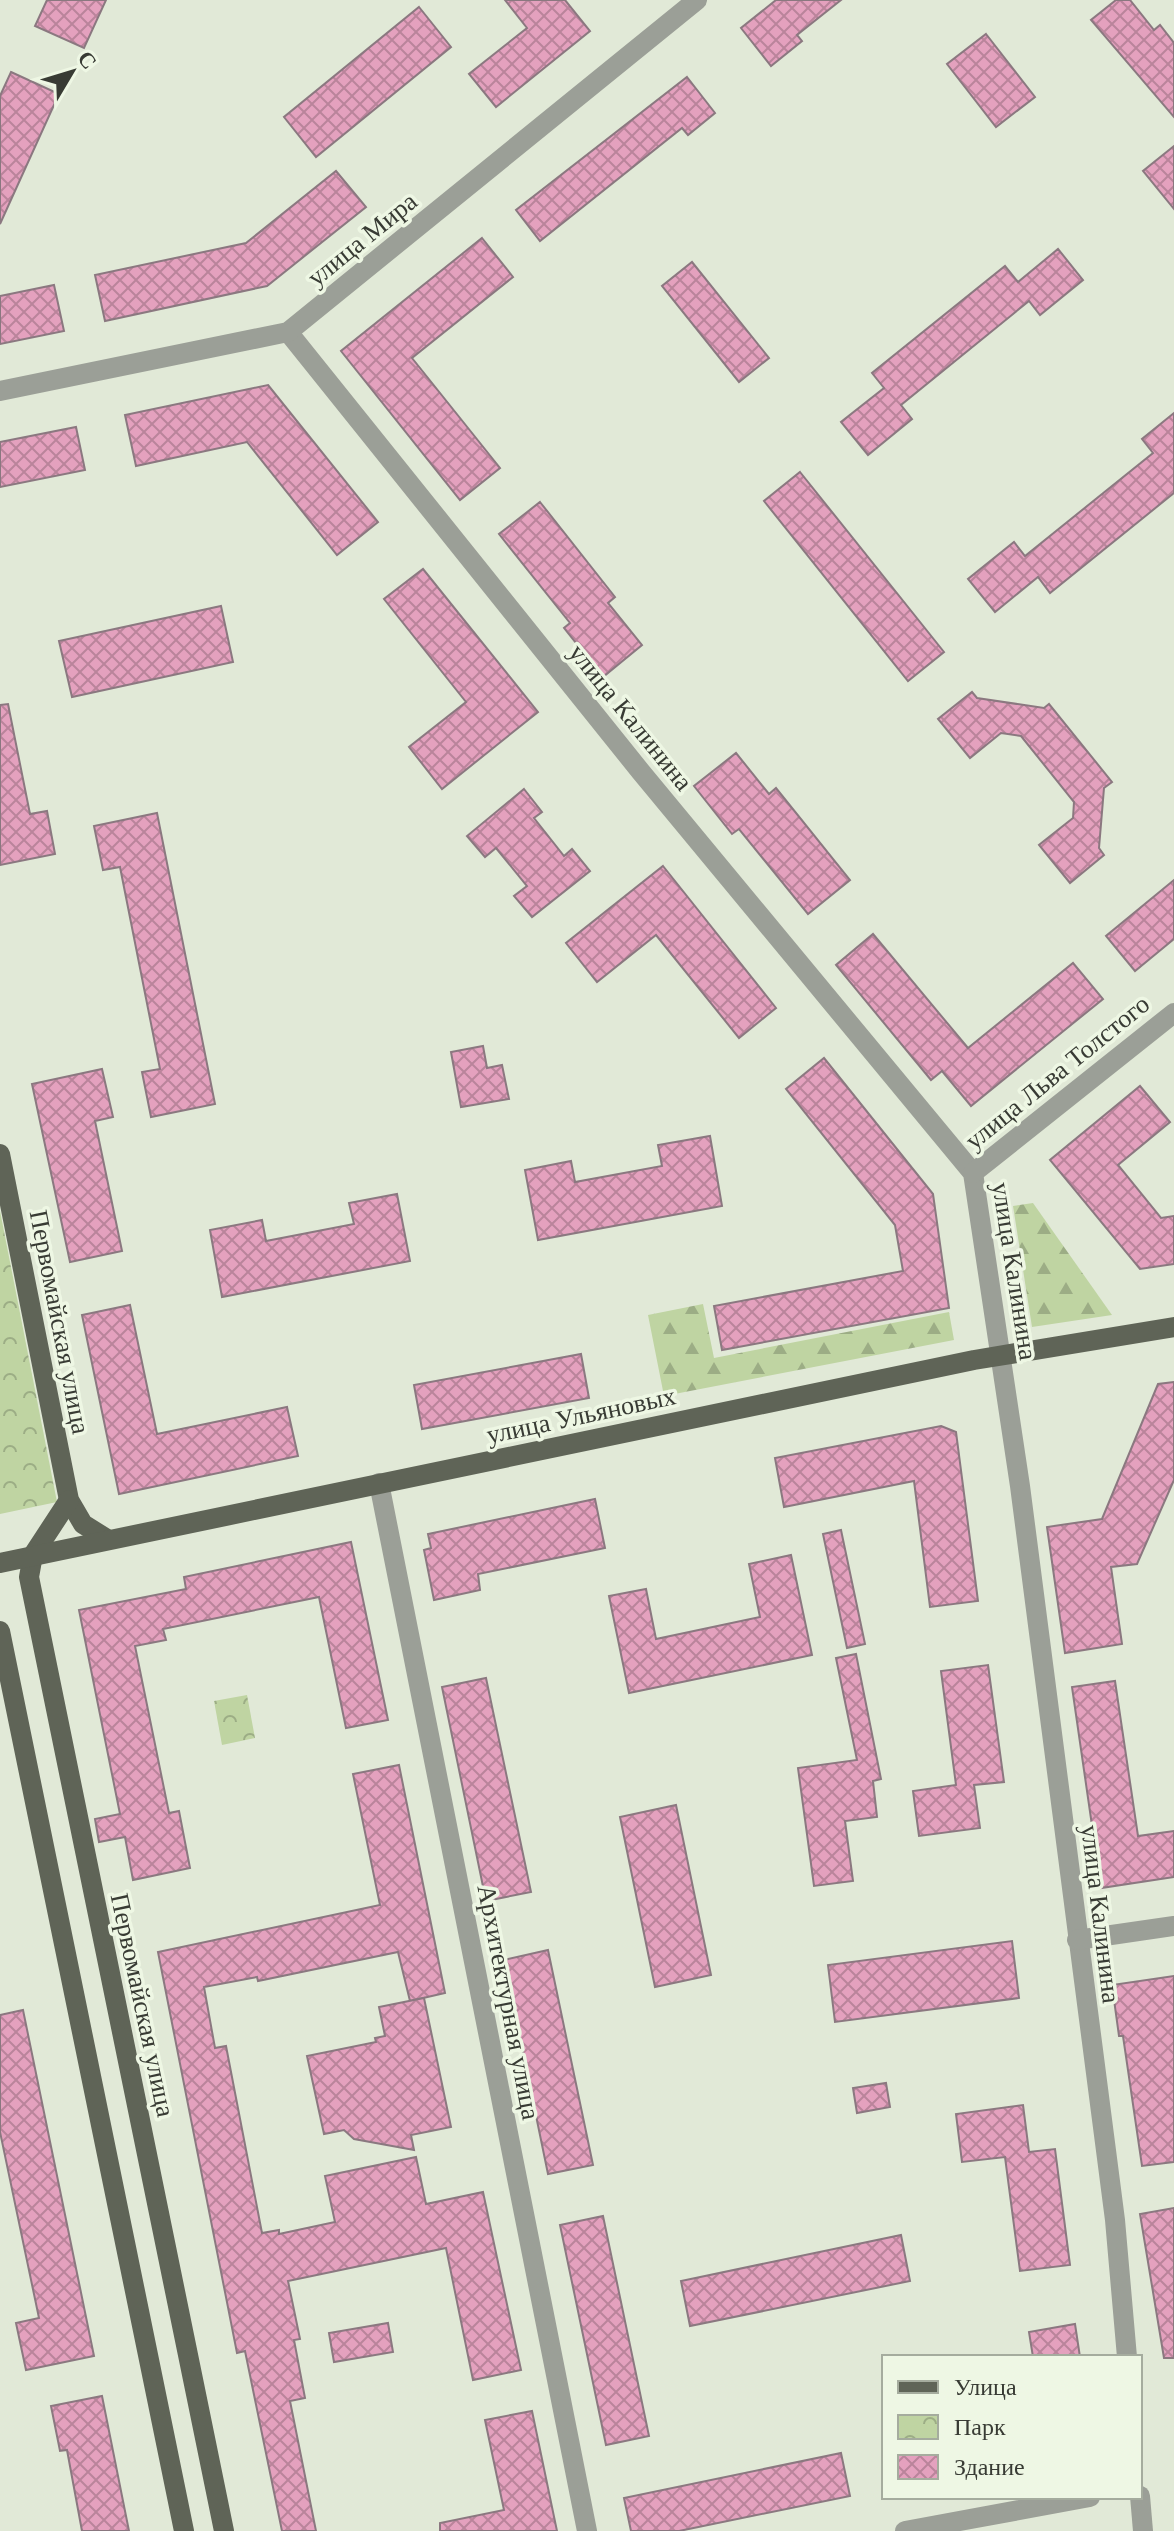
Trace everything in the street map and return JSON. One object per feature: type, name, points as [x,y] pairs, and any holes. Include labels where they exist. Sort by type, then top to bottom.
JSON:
[{"type":"main road","name":"Первомайская улица","points":[[0,1154],[69,1500],[83,1524],[107,1539]]},
{"type":"main road","name":"улица Ульяновых","points":[[0,1563],[1002,1354],[1174,1327]]},
{"type":"main road","points":[[33,1555],[69,1500]]},
{"type":"main road","name":"Первомайская улица","points":[[33,1555],[29,1577],[224,2531]]},
{"type":"main road","points":[[0,1631],[184,2531]]},
{"type":"street","name":"улица Мира","points":[[0,391],[288,332],[697,0]]},
{"type":"street","name":"улица Калинина","points":[[288,332],[641,772],[973,1173],[1002,1354],[1115,2220],[1127,2355]]},
{"type":"street","name":"улица Льва Толстого","points":[[973,1173],[1174,1013]]},
{"type":"street","name":"Архитектурная улица","points":[[379,1483],[587,2531]]},
{"type":"street","points":[[1077,1940],[1174,1926]]},
{"type":"street","points":[[905,2531],[1079,2499]]},
{"type":"street","points":[[1140,2499],[1143,2531]]},
{"type":"green space","points":[[1033,1203],[1112,1315],[1032,1327],[1013,1206]]},
{"type":"green space","points":[[0,1211],[57,1502],[0,1514]]},
{"type":"green space","points":[[703,1304],[714,1358],[949,1312],[954,1340],[664,1396],[648,1315]]},
{"type":"green space","points":[[247,1695],[255,1738],[222,1745],[214,1701]]},
{"type":"building","points":[[47,0],[106,0],[84,48],[35,26]]},
{"type":"building","points":[[505,0],[565,0],[590,31],[496,107],[469,74],[527,28]]},
{"type":"building","points":[[776,0],[841,0],[797,35],[802,41],[771,66],[741,28]]},
{"type":"building","points":[[1116,0],[1130,0],[1154,30],[1160,25],[1174,43],[1174,117],[1091,20]]},
{"type":"building","points":[[419,7],[451,47],[316,157],[284,117]]},
{"type":"building","points":[[986,34],[1035,97],[996,127],[947,64]]},
{"type":"building","points":[[11,72],[59,94],[0,224],[0,96]]},
{"type":"building","points":[[687,77],[715,113],[688,135],[682,128],[540,241],[516,210]]},
{"type":"building","points":[[1174,146],[1174,209],[1143,171]]},
{"type":"building","points":[[336,171],[366,207],[267,286],[105,321],[95,275],[246,243]]},
{"type":"building","points":[[482,238],[513,277],[412,358],[500,468],[460,500],[341,351]]},
{"type":"building","points":[[1058,249],[1083,280],[1040,315],[1029,301],[901,405],[912,419],[868,455],[841,422],[884,388],[872,373],[1005,266],[1018,282]]},
{"type":"building","points":[[692,262],[769,358],[739,382],[662,286]]},
{"type":"building","points":[[54,285],[64,331],[0,344],[0,296]]},
{"type":"building","points":[[268,385],[378,522],[337,555],[247,442],[136,466],[125,415]]},
{"type":"building","points":[[1174,413],[1174,493],[1050,593],[1038,577],[995,612],[968,579],[1014,542],[1025,556],[1153,453],[1142,439]]},
{"type":"building","points":[[76,427],[85,470],[0,487],[0,442]]},
{"type":"building","points":[[800,472],[944,652],[908,681],[764,501]]},
{"type":"building","points":[[540,502],[615,597],[608,603],[642,645],[603,677],[564,628],[570,623],[499,534]]},
{"type":"building","points":[[423,569],[538,712],[442,789],[409,747],[466,702],[384,599]]},
{"type":"building","points":[[221,606],[233,662],[72,697],[59,641]]},
{"type":"building","points":[[972,692],[977,698],[1044,708],[1049,704],[1112,782],[1104,788],[1099,848],[1104,855],[1070,883],[1039,845],[1073,818],[1074,802],[1021,736],[1001,733],[970,758],[938,719]]},
{"type":"building","points":[[8,704],[30,814],[47,811],[55,854],[0,865],[0,705]]},
{"type":"building","points":[[736,753],[769,794],[776,788],[850,880],[808,914],[739,829],[732,834],[694,786]]},
{"type":"building","points":[[524,789],[542,812],[534,818],[564,856],[572,849],[590,871],[532,917],[514,896],[527,886],[496,848],[485,857],[467,836]]},
{"type":"building","points":[[157,813],[215,1104],[151,1117],[142,1072],[160,1069],[120,867],[103,870],[94,826]]},
{"type":"building","points":[[663,866],[776,1008],[739,1038],[656,935],[597,982],[566,943]]},
{"type":"building","points":[[1174,880],[1174,939],[1135,971],[1106,936]]},
{"type":"building","points":[[873,934],[968,1048],[1073,963],[1103,999],[971,1106],[942,1071],[931,1080],[836,965]]},
{"type":"building","points":[[483,1046],[487,1068],[502,1065],[509,1099],[461,1107],[451,1052]]},
{"type":"building","points":[[824,1058],[933,1194],[949,1308],[722,1350],[714,1306],[903,1271],[895,1225],[786,1089]]},
{"type":"building","points":[[102,1069],[113,1117],[95,1121],[122,1251],[70,1262],[32,1084]]},
{"type":"building","points":[[1140,1086],[1170,1122],[1118,1165],[1161,1218],[1174,1216],[1174,1264],[1140,1269],[1050,1160]]},
{"type":"building","points":[[710,1136],[722,1206],[538,1240],[525,1170],[571,1161],[575,1182],[662,1166],[658,1145]]},
{"type":"building","points":[[397,1194],[410,1261],[222,1297],[210,1230],[262,1220],[266,1241],[354,1224],[349,1203]]},
{"type":"building","points":[[130,1305],[157,1434],[287,1407],[298,1456],[119,1494],[82,1315]]},
{"type":"building","points":[[581,1354],[589,1398],[422,1429],[414,1385]]},
{"type":"building","points":[[1174,1382],[1174,1480],[1137,1564],[1111,1567],[1122,1644],[1065,1653],[1047,1527],[1102,1519],[1158,1384]]},
{"type":"building","points":[[941,1426],[956,1432],[978,1601],[930,1607],[914,1481],[784,1507],[775,1458]]},
{"type":"building","points":[[595,1499],[605,1548],[478,1574],[480,1590],[434,1600],[424,1550],[431,1548],[428,1534]]},
{"type":"building","points":[[841,1530],[865,1644],[847,1648],[823,1534]]},
{"type":"building","points":[[351,1542],[388,1720],[346,1728],[319,1597],[163,1629],[166,1640],[135,1646],[169,1813],[179,1811],[190,1868],[133,1880],[125,1837],[99,1842],[95,1819],[120,1814],[79,1610],[186,1589],[184,1577]]},
{"type":"building","points":[[791,1555],[812,1655],[629,1693],[609,1596],[646,1589],[656,1639],[760,1617],[749,1564]]},
{"type":"building","points":[[856,1654],[881,1779],[873,1781],[877,1817],[845,1821],[853,1881],[814,1886],[798,1768],[857,1760],[836,1658]]},
{"type":"building","points":[[988,1665],[1004,1782],[974,1785],[980,1828],[919,1836],[913,1791],[956,1785],[941,1671]]},
{"type":"building","points":[[486,1678],[531,1892],[486,1901],[442,1687]]},
{"type":"building","points":[[1115,1681],[1138,1836],[1174,1831],[1174,1877],[1101,1888],[1072,1687]]},
{"type":"building","points":[[399,1765],[445,1993],[410,2001],[398,1952],[258,1981],[257,1977],[204,1987],[215,2048],[226,2046],[262,2233],[279,2230],[279,2234],[335,2222],[325,2176],[416,2157],[426,2204],[483,2192],[521,2370],[473,2380],[446,2248],[288,2281],[300,2339],[294,2340],[305,2398],[290,2401],[316,2531],[282,2531],[245,2351],[237,2353],[158,1952],[380,1905],[353,1774]]},
{"type":"building","points":[[676,1805],[711,1975],[655,1987],[620,1817]]},
{"type":"building","points":[[1012,1941],[1019,1998],[835,2022],[828,1965]]},
{"type":"building","points":[[548,1950],[593,2165],[548,2174],[504,1960]]},
{"type":"building","points":[[1174,1976],[1174,2162],[1142,2166],[1123,2036],[1119,2036],[1112,1985]]},
{"type":"building","points":[[424,1998],[451,2127],[411,2135],[414,2150],[354,2139],[344,2130],[324,2134],[307,2056],[376,2042],[375,2038],[385,2036],[379,2007]]},
{"type":"building","points":[[23,2010],[94,2356],[26,2370],[16,2323],[39,2318],[0,2132],[0,2015]]},
{"type":"building","points":[[886,2083],[890,2107],[857,2113],[853,2088]]},
{"type":"building","points":[[1023,2105],[1029,2152],[1055,2149],[1070,2265],[1020,2271],[1005,2157],[962,2162],[956,2114]]},
{"type":"building","points":[[1174,2208],[1174,2358],[1164,2358],[1140,2214]]},
{"type":"building","points":[[603,2216],[649,2436],[606,2445],[560,2225]]},
{"type":"building","points":[[901,2235],[910,2281],[690,2326],[681,2281]]},
{"type":"building","points":[[388,2323],[393,2352],[334,2362],[329,2333]]},
{"type":"building","points":[[1075,2324],[1080,2355],[1033,2355],[1029,2332]]},
{"type":"building","points":[[102,2396],[129,2531],[82,2531],[67,2450],[60,2451],[51,2406]]},
{"type":"building","points":[[532,2411],[557,2531],[440,2531],[440,2523],[504,2510],[485,2420]]},
{"type":"building","points":[[841,2453],[850,2496],[679,2531],[631,2531],[624,2498]]}]
